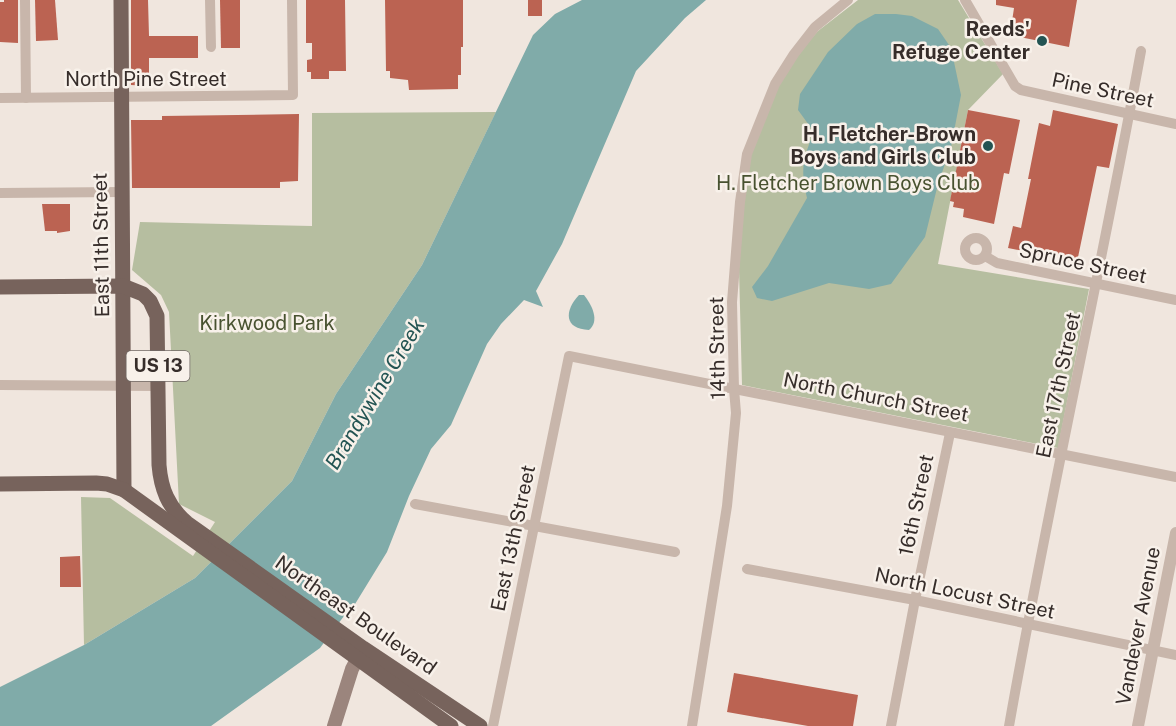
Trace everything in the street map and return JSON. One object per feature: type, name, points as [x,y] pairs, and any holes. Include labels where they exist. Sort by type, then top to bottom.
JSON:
[{"type":"main road","name":"East 11th Street","points":[[121,0],[123,490]]},
{"type":"main road","name":"US 13","points":[[0,287],[123,286],[143,294],[150,301],[157,316],[160,480],[171,508],[205,542]]},
{"type":"main road","name":"US 13","points":[[0,484],[107,484],[123,490],[205,542]]},
{"type":"main road","name":"Northeast Boulevard","points":[[205,542],[335,634],[451,726]]},
{"type":"main road","name":"Northeast Boulevard","points":[[360,653],[480,726]]},
{"type":"main road","points":[[334,726],[360,653]]},
{"type":"street","points":[[26,0],[26,98]]},
{"type":"street","points":[[210,0],[211,47]]},
{"type":"street","name":"North Pine Street","points":[[0,98],[293,95],[292,0]]},
{"type":"street","name":"14th Street","points":[[692,726],[727,506],[736,412],[732,302],[740,202],[747,154],[775,84],[794,54],[815,27],[848,0]]},
{"type":"street","name":"Pine Street","points":[[965,0],[1015,86],[1021,90],[1176,124]]},
{"type":"street","name":"East 17th Street","points":[[1009,726],[1027,624],[1142,51]]},
{"type":"street","points":[[0,193],[121,192]]},
{"type":"street","name":"Spruce Street","points":[[985,256],[997,263],[1176,300]]},
{"type":"street","name":"North Church Street","points":[[568,356],[1176,477]]},
{"type":"street","name":"East 13th Street","points":[[493,726],[568,356]]},
{"type":"street","points":[[0,385],[158,386]]},
{"type":"street","name":"16th Street","points":[[891,726],[950,433]]},
{"type":"street","points":[[415,504],[675,552]]},
{"type":"street","name":"Vandever Avenue","points":[[1138,726],[1176,533]]},
{"type":"street","name":"North Locust Street","points":[[747,569],[915,600],[1176,655]]},
{"type":"green space","name":"H. Fletcher Brown Boys Club","points":[[858,0],[958,0],[1003,74],[968,110],[938,264],[1089,289],[1058,448],[742,385],[739,269],[746,158],[782,72],[818,31]]},
{"type":"green space","name":"Kirkwood Park","points":[[496,112],[422,265],[336,394],[292,481],[195,578],[84,645],[81,497],[110,498],[193,556],[215,522],[179,504],[169,312],[161,295],[132,270],[140,222],[312,226],[312,113]]},
{"type":"water","name":"Brandywine Creek","points":[[582,0],[706,0],[685,18],[636,71],[562,244],[536,291],[543,307],[524,300],[501,324],[487,344],[451,425],[431,449],[387,552],[352,609],[320,648],[211,726],[0,726],[0,687],[84,645],[195,578],[292,481],[336,394],[422,265],[533,35],[555,14]]},
{"type":"water","points":[[875,14],[912,16],[938,29],[949,45],[954,62],[961,95],[951,147],[938,184],[925,237],[891,284],[869,289],[829,283],[772,301],[757,298],[752,287],[768,266],[807,198],[804,164],[814,132],[798,110],[800,94],[828,52],[857,24]]},
{"type":"water","points":[[579,295],[584,295],[594,313],[594,322],[589,330],[575,326],[569,318],[571,307]]},
{"type":"building","points":[[18,0],[18,43],[0,42],[0,2]]},
{"type":"building","points":[[35,0],[55,0],[58,40],[36,41]]},
{"type":"building","points":[[131,0],[148,0],[149,36],[198,36],[198,58],[149,58],[149,86],[131,85]]},
{"type":"building","points":[[220,0],[240,0],[240,48],[221,48]]},
{"type":"building","points":[[306,0],[345,0],[346,71],[329,71],[329,79],[311,79],[311,72],[307,72],[307,60],[312,59],[312,43],[306,43]]},
{"type":"building","points":[[385,0],[463,0],[463,47],[461,47],[461,75],[458,75],[458,89],[409,90],[408,80],[390,78],[390,71],[386,71]]},
{"type":"building","points":[[528,0],[542,0],[542,16],[528,16]]},
{"type":"building","points":[[996,0],[1077,0],[1069,47],[1010,35],[1014,8],[996,5]]},
{"type":"building","name":"H. Fletcher-Brown Boys and Girls Club","points":[[968,110],[1020,120],[1009,174],[1004,173],[994,224],[963,217],[964,209],[953,207],[954,202],[950,201]]},
{"type":"building","points":[[1053,110],[1118,124],[1109,168],[1097,166],[1077,262],[1008,248],[1013,226],[1021,228],[1039,123],[1050,126]]},
{"type":"building","points":[[299,114],[298,181],[280,182],[280,188],[132,188],[131,120],[162,120],[162,116]]},
{"type":"building","points":[[42,204],[70,204],[70,231],[57,233],[57,231],[45,231]]},
{"type":"building","points":[[80,556],[81,587],[60,587],[60,557]]},
{"type":"building","points":[[734,673],[858,695],[853,726],[808,726],[727,712]]},
{"type":"place","name":"Reeds' Refuge Center","points":[[1042,41]]},
{"type":"place","name":"H. Fletcher-Brown Boys and Girls Club","points":[[988,146]]}]
